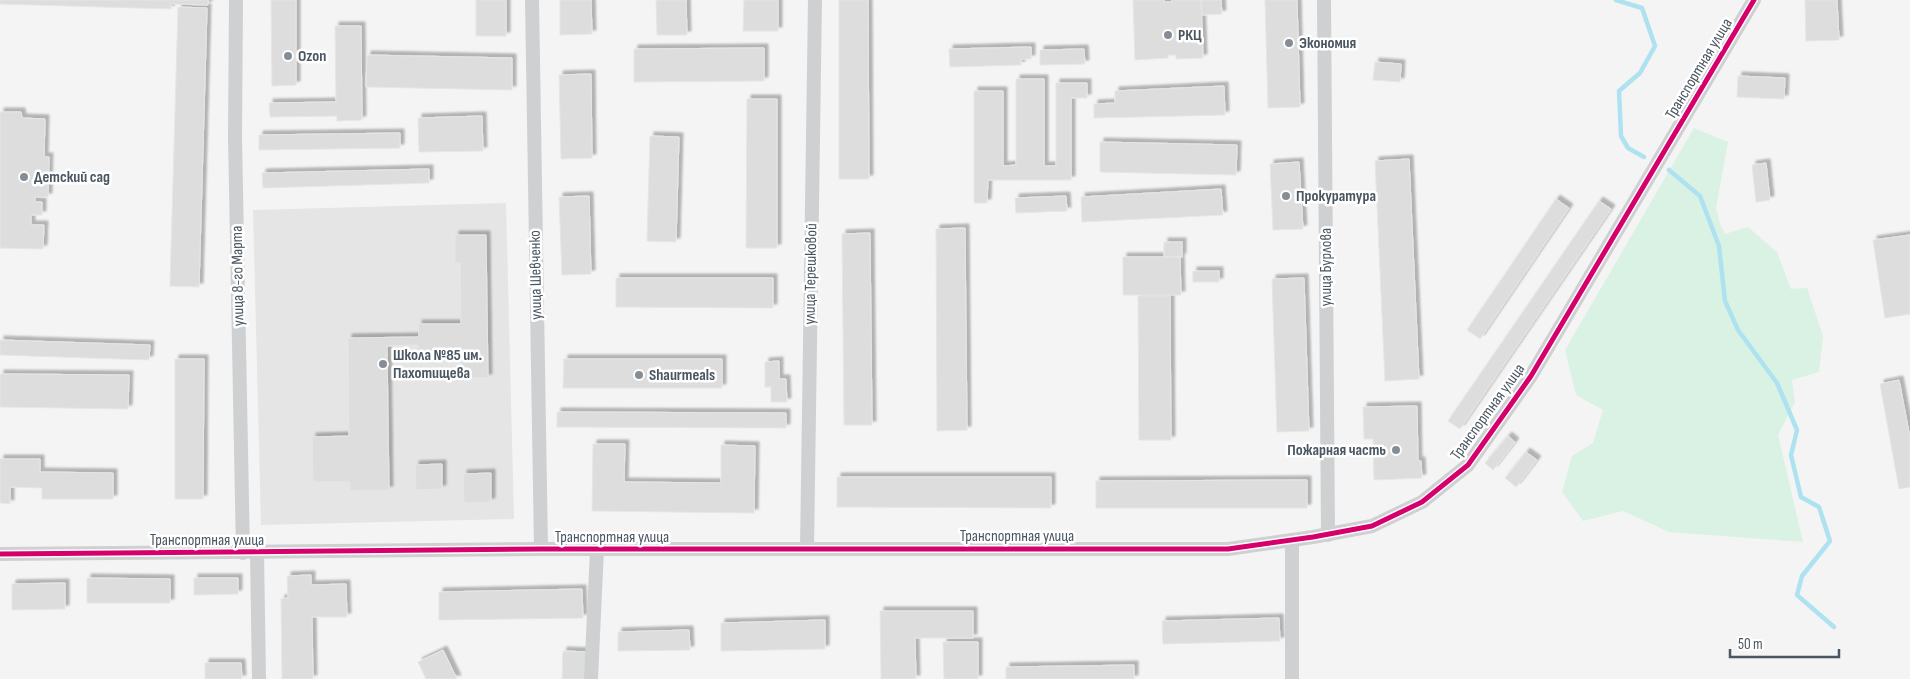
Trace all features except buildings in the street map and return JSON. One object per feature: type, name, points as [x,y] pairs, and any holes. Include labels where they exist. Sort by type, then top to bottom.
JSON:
[{"type":"street","name":"улица 8-го Марта","points":[[236,0],[235,137],[250,553],[259,679]]},
{"type":"street","name":"улица Шевченко","points":[[532,0],[541,549]]},
{"type":"street","name":"улица Терешковой","points":[[807,549],[815,0]]},
{"type":"street","name":"улица Бурлова","points":[[1324,0],[1328,535]]},
{"type":"street","name":"Транспортная улица","points":[[0,554],[541,549],[1228,549],[1328,535],[1372,526],[1422,502],[1468,465],[1531,376],[1754,0]]},
{"type":"street","points":[[1292,540],[1292,679]]},
{"type":"street","points":[[591,679],[597,549]]},
{"type":"shaded area","name":"Школа №85 им. Пахотищева","points":[[506,203],[514,519],[261,525],[253,210]]},
{"type":"green space","points":[[1694,128],[1728,142],[1716,208],[1725,234],[1748,227],[1777,252],[1791,289],[1807,288],[1823,336],[1819,372],[1792,380],[1795,402],[1778,435],[1803,542],[1669,532],[1623,511],[1583,521],[1562,492],[1572,456],[1593,443],[1603,410],[1576,395],[1565,350]]},
{"type":"waterway","points":[[1616,0],[1642,8],[1655,46],[1640,73],[1619,91],[1621,136],[1628,148],[1644,157]]},
{"type":"waterway","points":[[1669,170],[1700,196],[1719,246],[1725,301],[1738,330],[1777,383],[1797,430],[1791,455],[1801,497],[1819,507],[1830,541],[1802,576],[1797,595],[1834,627]]},
{"type":"cycle path","points":[[0,554],[541,549],[1228,549],[1313,537],[1372,526],[1422,502],[1468,465],[1531,376],[1754,0]]},
{"type":"place","name":"РКЦ","points":[[1168,35]]},
{"type":"place","name":"Экономия","points":[[1289,43]]},
{"type":"place","name":"Ozon","points":[[288,56]]},
{"type":"place","name":"Детский сад","points":[[24,177]]},
{"type":"place","name":"Прокуратура","points":[[1286,196]]},
{"type":"place","name":"Школа №85 им. Пахотищева","points":[[383,364]]},
{"type":"place","name":"Shaurmeals","points":[[639,375]]},
{"type":"place","name":"Пожарная часть","points":[[1396,450]]}]
